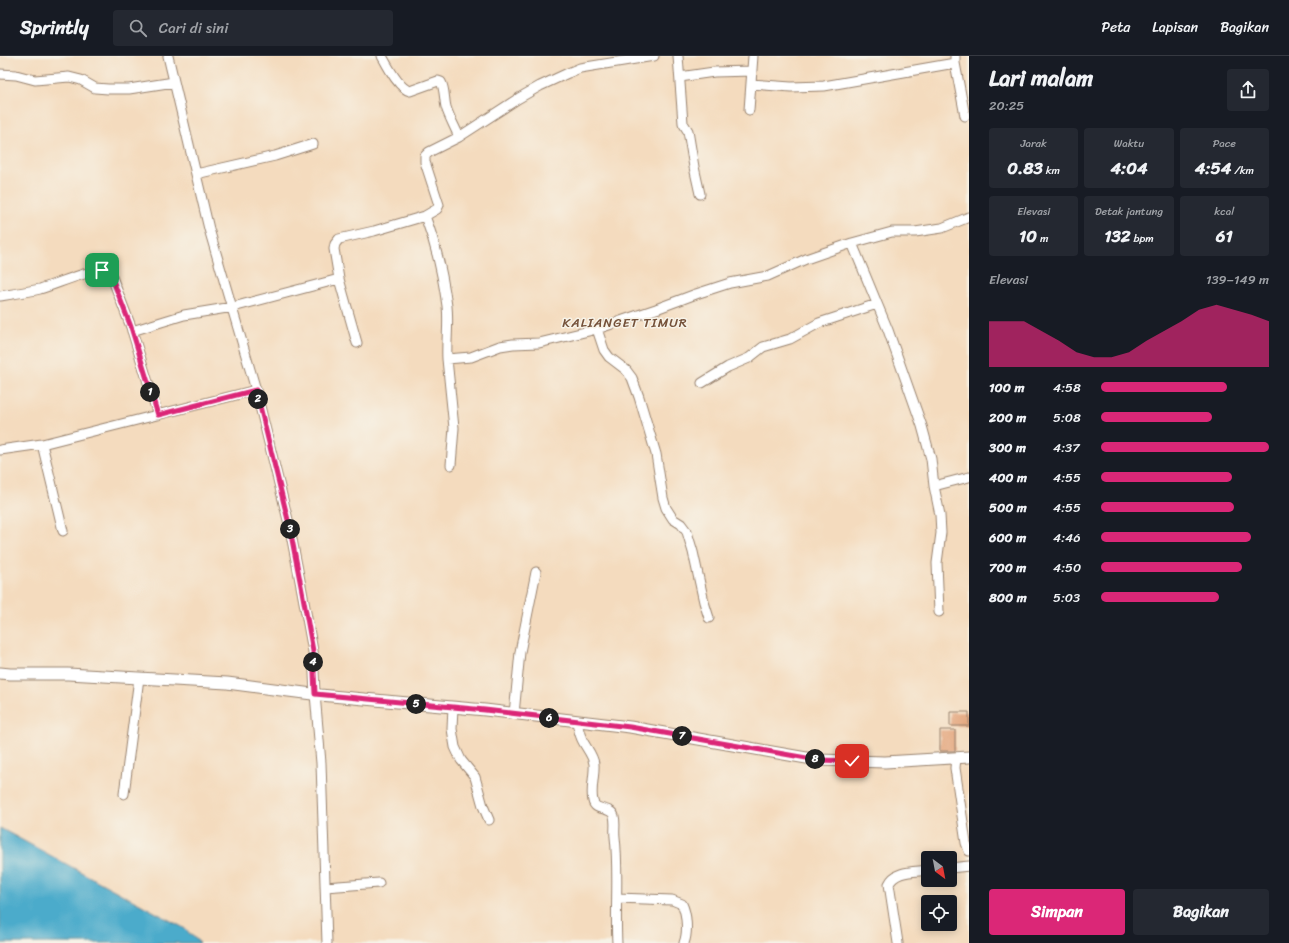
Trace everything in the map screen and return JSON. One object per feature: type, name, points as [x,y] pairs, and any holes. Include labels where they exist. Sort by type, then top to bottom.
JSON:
[{"type":"main road","points":[[0,673],[68,674],[227,683],[315,694],[453,707],[630,727],[818,760],[885,762],[969,757]]},
{"type":"street","points":[[168,56],[210,229],[256,390],[289,524],[301,583],[313,651],[321,762],[327,943]]},
{"type":"street","points":[[382,56],[400,85],[407,90],[438,81],[441,82],[447,112],[459,137]]},
{"type":"street","points":[[357,343],[339,279],[334,249],[335,244],[339,239],[374,231],[425,216],[437,209],[439,205],[425,162],[425,156],[429,152],[459,137],[540,86],[568,73],[580,68],[654,56]]},
{"type":"street","points":[[678,56],[684,123],[688,131],[700,194]]},
{"type":"street","points":[[749,110],[753,56]]},
{"type":"street","points":[[751,84],[791,87],[824,86],[956,58],[965,116]]},
{"type":"street","points":[[680,77],[714,72],[752,71]]},
{"type":"street","points":[[0,74],[16,75],[35,80],[69,77],[81,80],[95,88],[108,89],[129,89],[174,82]]},
{"type":"street","points":[[196,174],[275,156],[313,144]]},
{"type":"street","points":[[425,216],[434,240],[447,307],[446,347],[454,428],[451,465]]},
{"type":"street","points":[[447,359],[471,357],[500,346],[539,343],[597,329],[723,285],[746,279],[768,276],[806,259],[852,243],[892,232],[915,232],[942,228],[969,217]]},
{"type":"street","points":[[852,243],[890,336],[922,426],[931,460],[941,527],[937,563],[939,612]]},
{"type":"street","points":[[0,296],[40,289],[96,271],[107,271],[112,278],[132,331],[158,415]]},
{"type":"street","points":[[132,331],[184,315],[233,307],[339,279]]},
{"type":"street","points":[[702,383],[728,367],[748,358],[763,347],[790,339],[819,323],[877,304]]},
{"type":"street","points":[[597,329],[604,350],[609,357],[626,370],[632,378],[656,454],[666,508],[673,519],[681,524],[687,532],[694,552],[704,602],[709,618]]},
{"type":"street","points":[[0,450],[42,444],[256,390]]},
{"type":"street","points":[[42,444],[63,531]]},
{"type":"street","points":[[934,486],[969,476]]},
{"type":"street","points":[[514,714],[520,652],[536,572]]},
{"type":"street","points":[[124,794],[139,678]]},
{"type":"street","points":[[453,707],[452,729],[455,747],[461,760],[475,777],[483,806],[489,820]]},
{"type":"street","points":[[577,722],[581,738],[589,751],[594,764],[593,801],[596,807],[610,811],[613,815],[616,828],[617,943]]},
{"type":"street","points":[[956,758],[955,768],[966,843],[969,851]]},
{"type":"street","points":[[957,867],[969,866]]},
{"type":"street","points":[[898,943],[890,884],[892,878],[904,873],[921,871]]},
{"type":"street","points":[[325,887],[379,883]]},
{"type":"street","points":[[617,898],[672,900],[682,904],[685,910],[687,935],[684,943]]},
{"type":"water","points":[[0,828],[184,928],[200,943],[0,943]]},
{"type":"building","points":[[950,712],[969,712],[969,726],[950,726]]},
{"type":"building","points":[[940,730],[955,730],[955,751],[940,751]]},
{"type":"district","name":"KALIANGET TIMUR","points":[[625,322]]},
{"type":"route","points":[[102,270],[109,272],[131,327],[158,415],[256,390],[289,524],[313,651],[315,694],[485,710],[577,722],[630,727],[818,760],[852,761]]}]
